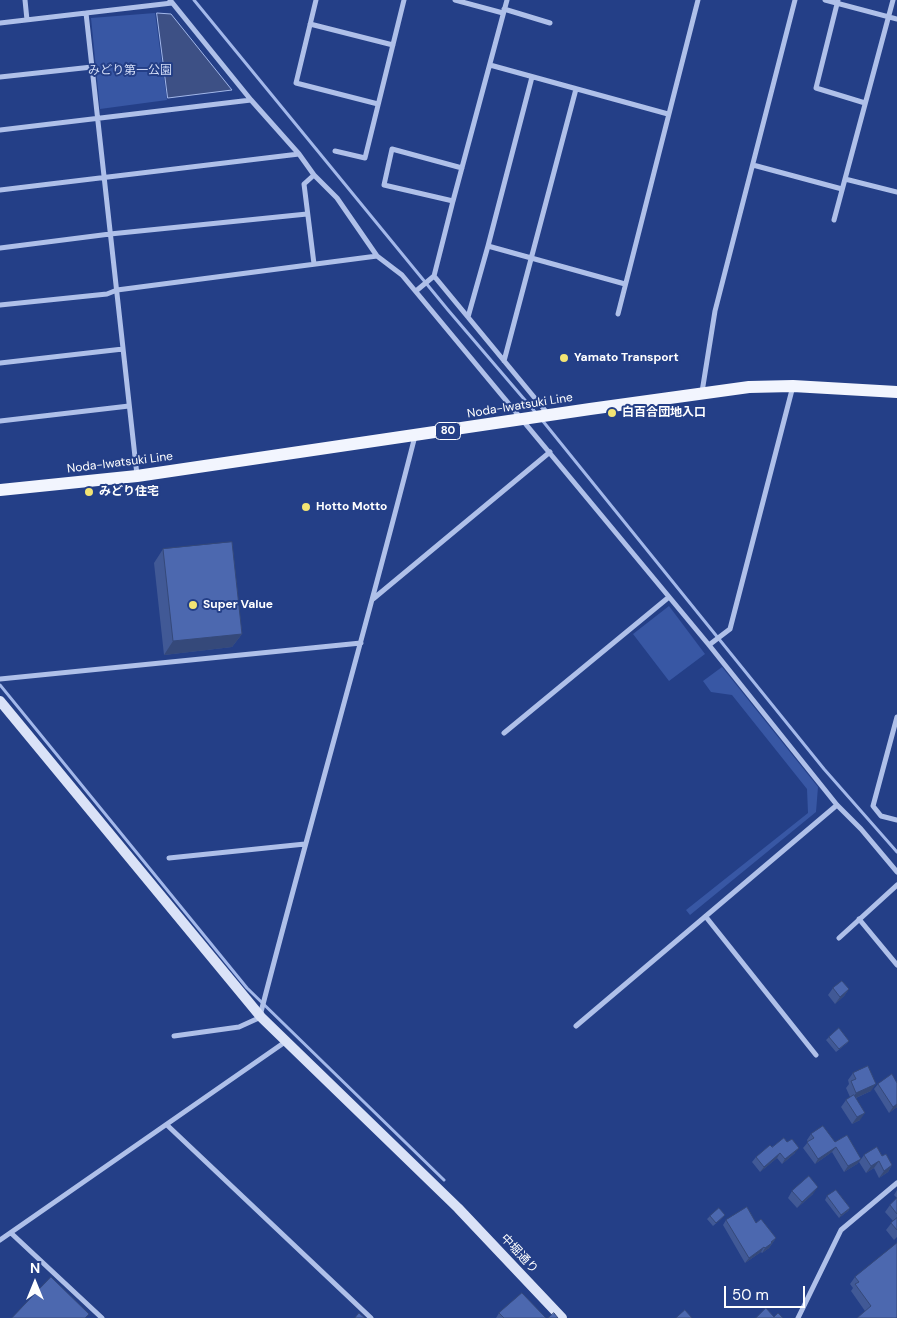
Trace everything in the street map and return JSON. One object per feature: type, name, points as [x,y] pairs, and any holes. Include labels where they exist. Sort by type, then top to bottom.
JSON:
[{"type":"main road","name":"Noda-Iwatsuki Line","points":[[0,490],[137,476],[749,387],[793,386],[897,392]]},
{"type":"street","points":[[25,0],[27,20]]},
{"type":"street","points":[[316,0],[296,82],[378,104]]},
{"type":"street","points":[[335,151],[365,158],[404,0]]},
{"type":"street","points":[[454,0],[550,23]]},
{"type":"street","points":[[416,291],[434,276],[507,0]]},
{"type":"street","points":[[618,314],[698,0]]},
{"type":"street","points":[[702,393],[715,311],[795,0]]},
{"type":"street","points":[[825,0],[897,19]]},
{"type":"street","points":[[834,220],[893,0]]},
{"type":"street","points":[[0,23],[171,2],[251,100],[299,154],[314,175],[337,198],[378,256],[402,274],[670,597],[837,805],[861,829],[897,872]]},
{"type":"street","points":[[837,2],[816,88],[865,103]]},
{"type":"street","points":[[86,13],[137,476]]},
{"type":"street","points":[[310,24],[393,45]]},
{"type":"street","points":[[490,65],[668,114]]},
{"type":"street","points":[[0,77],[92,67]]},
{"type":"street","points":[[468,317],[532,77]]},
{"type":"street","points":[[504,361],[576,89]]},
{"type":"street","points":[[0,130],[251,100]]},
{"type":"street","points":[[453,201],[384,185],[392,149],[462,168]]},
{"type":"street","points":[[0,190],[299,154]]},
{"type":"street","points":[[753,166],[842,189]]},
{"type":"street","points":[[314,175],[304,184],[314,264]]},
{"type":"street","points":[[845,179],[897,192]]},
{"type":"street","points":[[0,248],[110,234],[307,214]]},
{"type":"street","points":[[488,246],[626,284]]},
{"type":"street","points":[[0,305],[107,294],[117,290],[378,256]]},
{"type":"street","points":[[434,276],[548,415]]},
{"type":"street","points":[[0,363],[123,349]]},
{"type":"street","points":[[709,645],[730,629],[793,386]]},
{"type":"street","points":[[0,421],[129,406]]},
{"type":"street","points":[[174,1036],[240,1027],[261,1014],[305,844],[373,600],[415,436]]},
{"type":"street","points":[[373,600],[550,452]]},
{"type":"street","points":[[504,732],[670,597]]},
{"type":"street","points":[[1,679],[361,643]]},
{"type":"street","name":"中堀通り","points":[[0,701],[285,1042],[458,1208],[562,1318]]},
{"type":"street","points":[[897,717],[873,806],[881,816],[897,820]]},
{"type":"street","points":[[576,1026],[837,805]]},
{"type":"street","points":[[169,858],[305,844]]},
{"type":"street","points":[[839,938],[897,884]]},
{"type":"street","points":[[706,917],[816,1055]]},
{"type":"street","points":[[859,919],[897,965]]},
{"type":"street","points":[[0,1240],[285,1042]]},
{"type":"street","points":[[167,1125],[371,1318]]},
{"type":"street","points":[[798,1318],[841,1230],[897,1183]]},
{"type":"street","points":[[11,1233],[102,1318]]},
{"type":"green space","name":"みどり第一公園","points":[[155,13],[167,100],[100,109],[91,18]]},
{"type":"green space","points":[[669,606],[705,654],[669,681],[633,634]]},
{"type":"green space","points":[[722,667],[818,787],[816,812],[690,915],[686,910],[808,813],[807,789],[732,695],[711,692],[703,681]]},
{"type":"shaded area","points":[[157,13],[171,14],[232,90],[168,98]]},
{"type":"building","name":"Super Value","points":[[232,542],[242,634],[173,641],[163,549]]},
{"type":"building","points":[[842,981],[849,989],[840,997],[833,988]]},
{"type":"building","points":[[839,1028],[849,1041],[839,1049],[829,1037]]},
{"type":"building","points":[[868,1066],[876,1084],[856,1093],[851,1081],[856,1079],[853,1073]]},
{"type":"building","points":[[892,1074],[897,1083],[897,1104],[893,1107],[878,1084]]},
{"type":"building","points":[[854,1095],[865,1113],[857,1117],[846,1100]]},
{"type":"building","points":[[823,1126],[835,1142],[847,1135],[861,1159],[848,1166],[836,1147],[818,1159],[807,1142],[814,1138],[811,1134]]},
{"type":"building","points":[[784,1138],[787,1142],[792,1139],[799,1148],[785,1159],[780,1153],[764,1167],[756,1157],[770,1145],[772,1147]]},
{"type":"building","points":[[877,1147],[882,1156],[886,1154],[892,1165],[884,1171],[879,1161],[871,1166],[864,1155]]},
{"type":"building","points":[[809,1176],[818,1187],[802,1202],[792,1191]]},
{"type":"building","points":[[836,1190],[850,1208],[841,1215],[827,1196]]},
{"type":"building","points":[[897,1198],[897,1214],[890,1205]]},
{"type":"building","points":[[747,1207],[756,1223],[761,1219],[776,1238],[772,1243],[749,1258],[726,1220]]},
{"type":"building","points":[[719,1208],[725,1215],[716,1223],[710,1216]]},
{"type":"building","points":[[897,1218],[897,1230],[891,1223]]},
{"type":"building","points":[[897,1243],[897,1318],[857,1318],[871,1306],[855,1284],[859,1282],[855,1277]]},
{"type":"building","points":[[51,1277],[89,1314],[85,1318],[12,1318]]},
{"type":"building","points":[[522,1293],[546,1318],[504,1318],[499,1313]]},
{"type":"building","points":[[766,1308],[774,1317],[778,1313],[783,1318],[756,1318]]},
{"type":"building","points":[[685,1310],[692,1318],[676,1318]]},
{"type":"building","points":[[359,1313],[365,1318],[355,1318]]},
{"type":"building","points":[[554,1313],[558,1318],[548,1318]]},
{"type":"waterway","points":[[194,0],[448,310],[536,413]]},
{"type":"waterway","points":[[542,420],[824,769],[897,852]]},
{"type":"waterway","points":[[0,685],[247,988],[444,1180]]},
{"type":"place","name":"Yamato Transport","points":[[564,358]]},
{"type":"place","name":"白百合団地入口","points":[[612,413]]},
{"type":"place","name":"みどり住宅","points":[[89,492]]},
{"type":"place","name":"Hotto Motto","points":[[306,507]]},
{"type":"place","name":"Super Value","points":[[193,605]]}]
